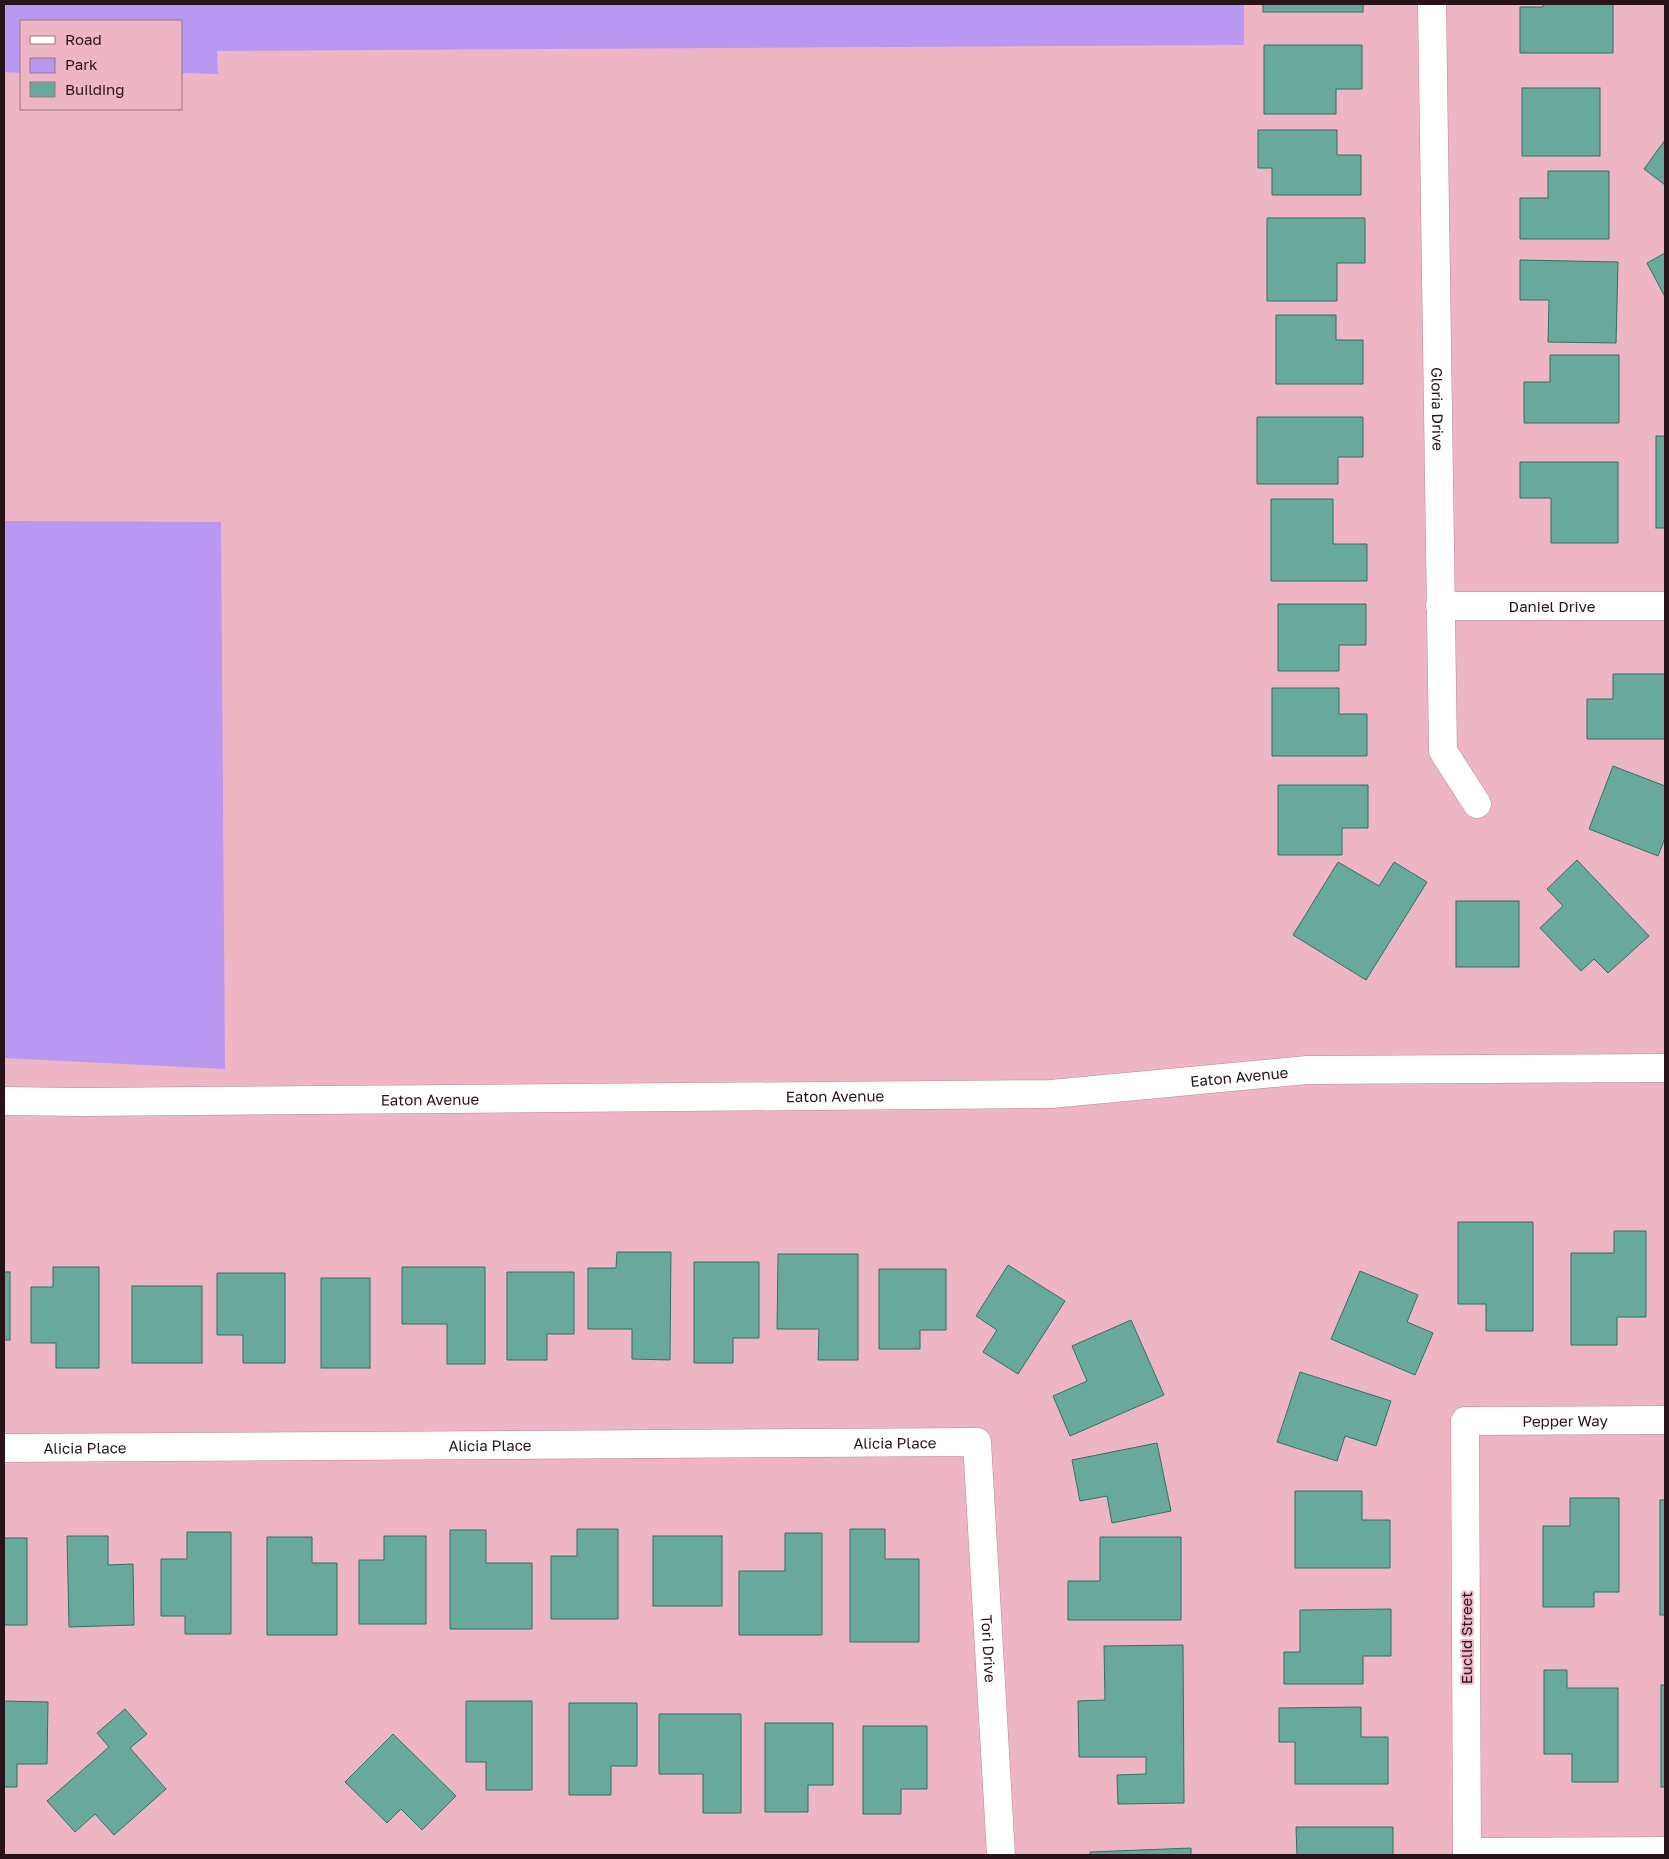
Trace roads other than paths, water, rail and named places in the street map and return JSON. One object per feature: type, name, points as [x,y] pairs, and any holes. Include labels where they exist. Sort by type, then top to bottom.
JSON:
[{"type":"street","name":"Gloria Drive","points":[[1432,4],[1443,751],[1477,804]]},
{"type":"street","name":"Daniel Drive","points":[[1440,606],[1665,606]]},
{"type":"street","name":"Eaton Avenue","points":[[4,1101],[82,1102],[1051,1094],[1307,1070],[1665,1068]]},
{"type":"street","name":"Pepper Way","points":[[1464,1421],[1665,1420]]},
{"type":"street","name":"Euclid Street","points":[[1464,1421],[1467,1854]]},
{"type":"street","name":"Alicia Place","points":[[4,1448],[977,1442]]},
{"type":"street","name":"Tori Drive","points":[[977,1442],[1001,1855]]},
{"type":"street","points":[[1467,1854],[1665,1851]]}]
